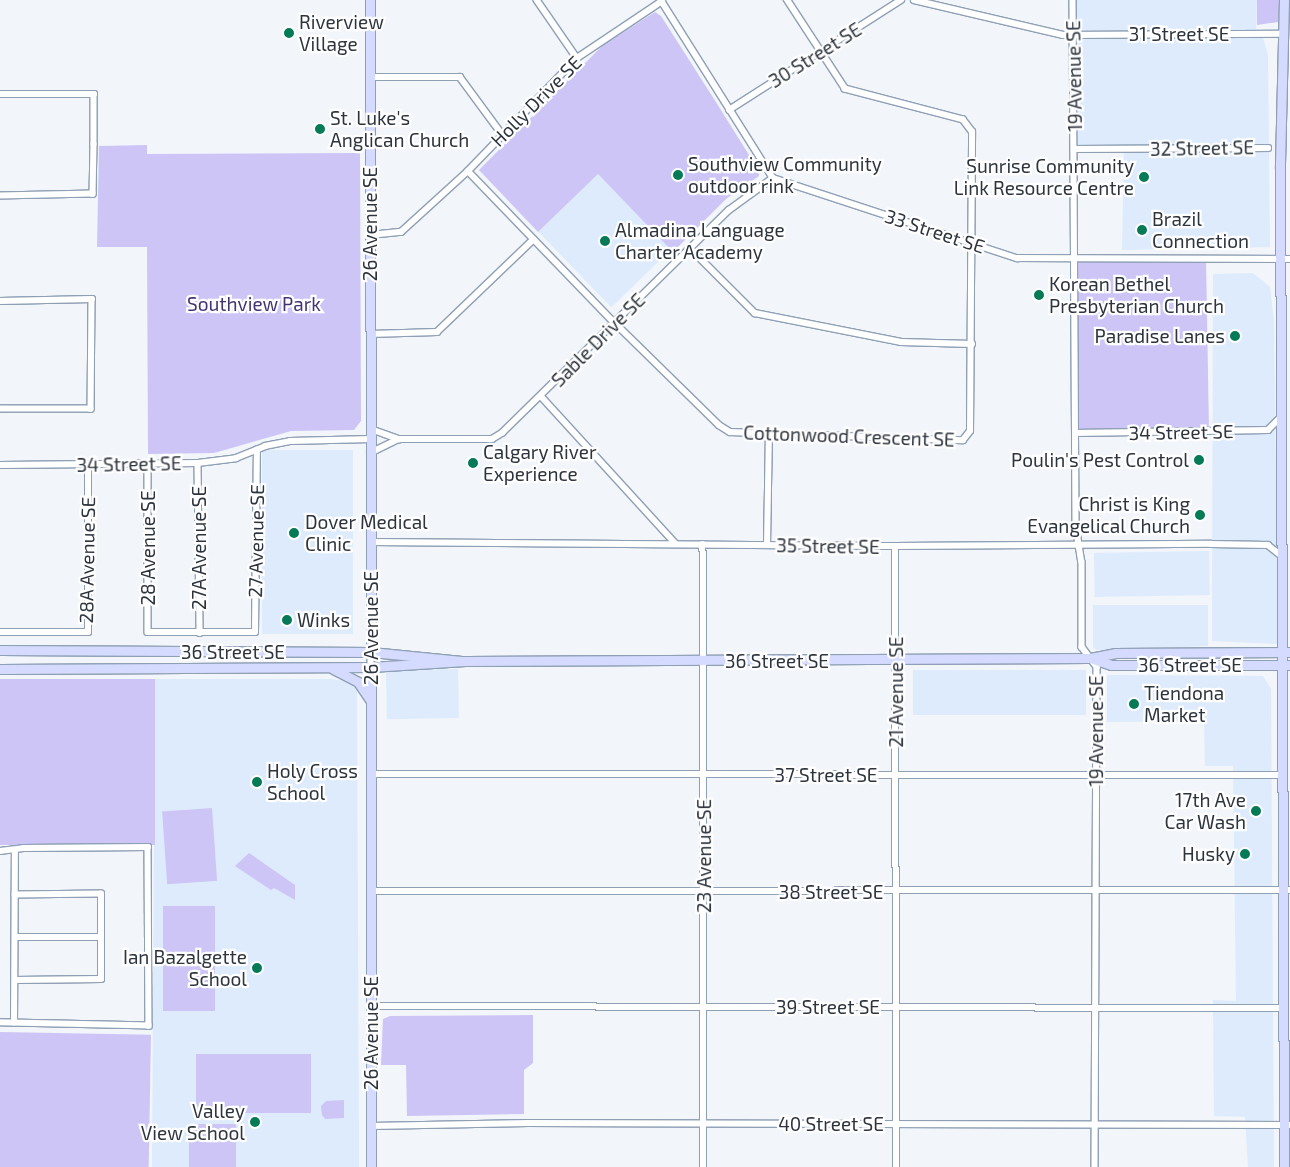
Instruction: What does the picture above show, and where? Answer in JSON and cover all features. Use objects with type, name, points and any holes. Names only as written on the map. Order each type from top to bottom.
[{"type":"main road","name":"26 Avenue SE","points":[[370,0],[371,652]]},
{"type":"main road","points":[[1284,0],[1287,35],[1285,259],[1281,417],[1282,556],[1286,652],[1281,775],[1287,889],[1284,1008],[1287,1125],[1284,1167]]},
{"type":"main road","name":"36 Street SE","points":[[0,650],[371,652],[449,657],[465,661]]},
{"type":"main road","name":"36 Street SE","points":[[0,669],[328,668],[465,661],[1090,658],[1115,653],[1286,652]]},
{"type":"main road","name":"36 Street SE","points":[[1090,658],[1112,664],[1286,665]]},
{"type":"main road","name":"26 Avenue SE","points":[[371,667],[371,1167]]},
{"type":"main road","points":[[328,668],[356,681],[371,701]]},
{"type":"street","points":[[537,0],[577,58]]},
{"type":"street","name":"Cottonwood Crescent SE","points":[[468,171],[614,322],[719,425],[730,432],[963,440],[970,432],[972,132],[963,120],[845,89],[787,0]]},
{"type":"street","name":"30 Street SE","points":[[729,110],[819,50],[901,0]]},
{"type":"street","name":"31 Street SE","points":[[914,0],[1074,35],[1287,35]]},
{"type":"street","name":"19 Avenue SE","points":[[1073,0],[1076,149],[1074,260],[1075,433],[1079,545],[1082,562],[1082,647],[1097,667],[1094,1167]]},
{"type":"street","points":[[661,1],[773,178]]},
{"type":"street","name":"Holly Drive SE","points":[[370,235],[401,232],[468,171],[577,58],[661,1]]},
{"type":"street","points":[[371,77],[460,78],[502,134]]},
{"type":"street","points":[[0,94],[94,94],[94,194],[0,196]]},
{"type":"street","name":"32 Street SE","points":[[1076,149],[1268,148]]},
{"type":"street","name":"33 Street SE","points":[[773,178],[1017,258],[1074,260],[1285,259]]},
{"type":"street","name":"Sable Drive SE","points":[[371,429],[399,439],[492,439],[541,396],[729,210],[773,178]]},
{"type":"street","points":[[370,334],[437,332],[533,240]]},
{"type":"street","points":[[690,248],[755,314],[901,342],[972,344]]},
{"type":"street","points":[[0,301],[92,300],[91,409],[0,409]]},
{"type":"street","points":[[541,396],[676,544]]},
{"type":"street","name":"34 Street SE","points":[[1075,433],[1268,430],[1281,417]]},
{"type":"street","points":[[767,545],[769,434]]},
{"type":"street","points":[[257,450],[290,441],[371,439]]},
{"type":"street","name":"Sable Drive SE","points":[[370,453],[399,439]]},
{"type":"street","name":"34 Street SE","points":[[0,465],[198,463],[229,460],[257,450]]},
{"type":"street","name":"27 Avenue SE","points":[[200,633],[255,632],[257,450]]},
{"type":"street","name":"27A Avenue SE","points":[[198,463],[200,633]]},
{"type":"street","name":"28 Avenue SE","points":[[148,464],[148,632],[200,633]]},
{"type":"street","name":"28A Avenue SE","points":[[0,632],[88,632],[88,465]]},
{"type":"street","name":"35 Street SE","points":[[371,542],[896,546],[1268,545],[1282,556]]},
{"type":"street","name":"23 Avenue SE","points":[[704,544],[704,1167]]},
{"type":"street","name":"21 Avenue SE","points":[[896,546],[897,1167]]},
{"type":"street","name":"26 Avenue SE","points":[[371,652],[371,667]]},
{"type":"street","name":"37 Street SE","points":[[371,774],[1281,775]]},
{"type":"street","points":[[0,851],[15,851],[23,848],[148,847],[149,1026],[24,1026],[14,1023],[0,1023]]},
{"type":"street","points":[[14,1023],[15,851]]},
{"type":"street","name":"38 Street SE","points":[[371,891],[1096,892],[1287,889]]},
{"type":"street","points":[[15,895],[101,894],[101,980],[15,980]]},
{"type":"street","points":[[15,937],[101,937]]},
{"type":"street","name":"39 Street SE","points":[[371,1006],[1095,1010],[1284,1008]]},
{"type":"street","name":"40 Street SE","points":[[371,1126],[704,1124],[1287,1125]]},
{"type":"shaded area","points":[[1073,0],[1257,0],[1256,33],[1262,34],[1268,55],[1270,247],[1122,250],[1124,149],[1076,149]]},
{"type":"shaded area","name":"Almadina Language Charter Academy","points":[[598,174],[671,250],[611,307],[538,232]]},
{"type":"shaded area","points":[[1253,273],[1270,287],[1274,321],[1278,644],[1212,641],[1213,274]]},
{"type":"shaded area","points":[[262,450],[353,450],[353,634],[262,634]]},
{"type":"shaded area","points":[[1209,551],[1210,595],[1095,597],[1094,553]]},
{"type":"shaded area","points":[[1093,605],[1208,605],[1208,646],[1096,650],[1093,647]]},
{"type":"shaded area","points":[[458,669],[459,718],[387,719],[386,670]]},
{"type":"shaded area","points":[[913,670],[1086,670],[1086,715],[913,715]]},
{"type":"shaded area","points":[[1107,675],[1263,676],[1271,689],[1274,1167],[1248,1167],[1245,1117],[1214,1116],[1213,1000],[1236,1001],[1233,766],[1205,766],[1204,721],[1107,722]]},
{"type":"shaded area","points":[[155,679],[332,679],[349,682],[357,689],[359,1167],[152,1167]]},
{"type":"green space","points":[[1257,0],[1280,0],[1278,22],[1257,25]]},
{"type":"green space","points":[[655,12],[661,16],[714,99],[759,171],[759,176],[726,199],[673,252],[598,174],[538,232],[479,170],[603,45]]},
{"type":"green space","name":"Southview Park","points":[[147,145],[147,154],[360,153],[361,421],[354,430],[291,431],[214,453],[148,454],[147,247],[97,247],[99,146]]},
{"type":"green space","points":[[1206,259],[1209,433],[1077,435],[1074,261]]},
{"type":"green space","points":[[0,679],[155,679],[155,845],[0,845]]},
{"type":"green space","points":[[212,808],[217,881],[167,884],[162,811]]},
{"type":"green space","points":[[249,853],[295,885],[295,900],[274,888],[271,890],[235,866]]},
{"type":"green space","points":[[163,906],[215,906],[215,1011],[163,1011]]},
{"type":"green space","points":[[533,1015],[533,1063],[524,1070],[524,1114],[407,1116],[406,1065],[381,1065],[383,1019],[390,1016]]},
{"type":"green space","points":[[0,1032],[151,1035],[149,1167],[0,1167]]},
{"type":"green space","points":[[196,1054],[311,1054],[311,1113],[196,1113]]},
{"type":"green space","points":[[344,1100],[344,1118],[325,1119],[322,1115],[321,1106],[326,1101]]},
{"type":"green space","points":[[189,1124],[236,1124],[236,1167],[189,1167]]},
{"type":"place","name":"Riverview Village","points":[[289,33]]},
{"type":"place","name":"St. Luke's Anglican Church","points":[[320,129]]},
{"type":"place","name":"Southview Community outdoor rink","points":[[678,175]]},
{"type":"place","name":"Sunrise Community Link Resource Centre","points":[[1144,177]]},
{"type":"place","name":"Brazil Connection","points":[[1142,230]]},
{"type":"place","name":"Almadina Language Charter Academy","points":[[605,241]]},
{"type":"place","name":"Korean Bethel Presbyterian Church","points":[[1039,295]]},
{"type":"place","name":"Paradise Lanes","points":[[1235,336]]},
{"type":"place","name":"Poulin's Pest Control","points":[[1199,460]]},
{"type":"place","name":"Calgary River Experience","points":[[473,463]]},
{"type":"place","name":"Christ is King Evangelical Church","points":[[1200,515]]},
{"type":"place","name":"Dover Medical Clinic","points":[[294,533]]},
{"type":"place","name":"Winks","points":[[287,620]]},
{"type":"place","name":"Tiendona Market","points":[[1134,704]]},
{"type":"place","name":"Holy Cross School","points":[[257,782]]},
{"type":"place","name":"17th Ave Car Wash","points":[[1256,811]]},
{"type":"place","name":"Husky","points":[[1245,854]]},
{"type":"place","name":"Ian Bazalgette School","points":[[257,968]]},
{"type":"place","name":"Valley View School","points":[[255,1122]]}]
